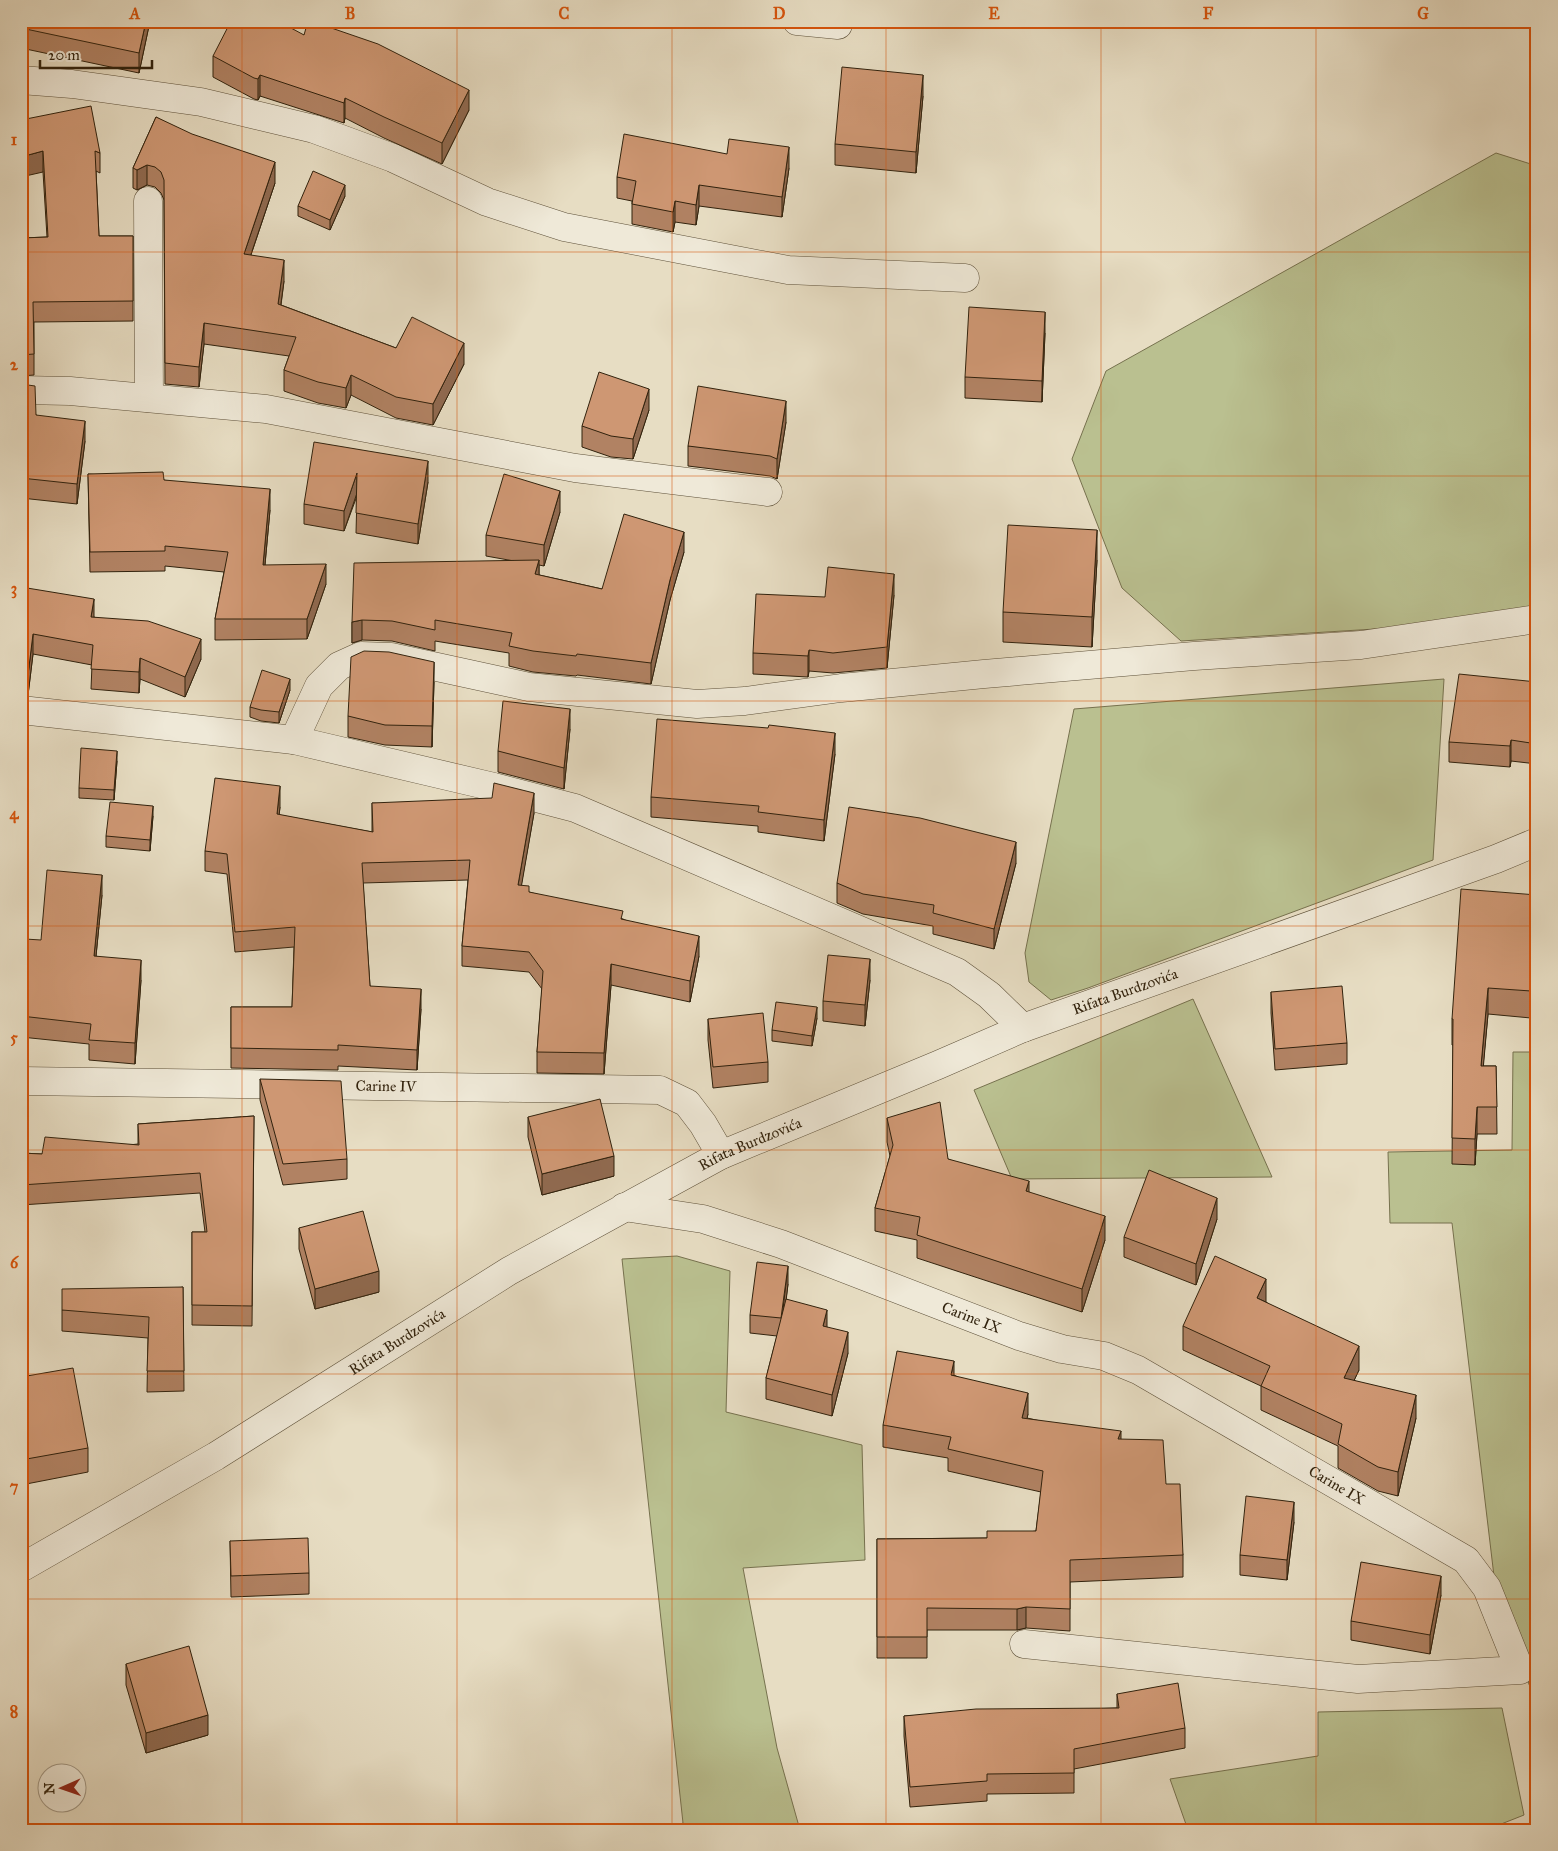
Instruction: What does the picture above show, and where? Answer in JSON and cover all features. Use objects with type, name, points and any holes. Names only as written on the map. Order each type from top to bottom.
[{"type":"street","points":[[797,21],[838,25]]},
{"type":"street","points":[[21,80],[72,84],[200,102],[314,129],[393,158],[487,202],[564,227],[788,270],[965,278]]},
{"type":"street","points":[[148,201],[149,398]]},
{"type":"street","points":[[21,390],[70,391],[266,409],[575,468],[768,492]]},
{"type":"street","points":[[294,740],[319,686],[338,666],[361,656],[391,657],[529,686],[697,704],[745,701],[841,688],[984,674],[1194,656],[1361,645],[1537,619]]},
{"type":"street","points":[[21,710],[294,740],[575,808],[957,972],[989,995],[1023,1028]]},
{"type":"street","name":"Rifata Burdzovića","points":[[21,1568],[216,1456],[509,1271],[720,1155],[1023,1028],[1537,842]]},
{"type":"street","name":"Carine IV","points":[[21,1081],[660,1090],[687,1103],[720,1155]]},
{"type":"street","name":"Carine IX","points":[[624,1207],[703,1218],[781,1244],[1018,1336],[1062,1349],[1104,1356],[1138,1370],[1466,1560],[1487,1588],[1520,1670],[1358,1679],[1024,1644]]},
{"type":"green space","points":[[1496,153],[1537,166],[1537,619],[1181,641],[1122,588],[1072,459],[1106,371]]},
{"type":"green space","points":[[1444,679],[1433,860],[1051,1000],[1029,982],[1025,953],[1074,709]]},
{"type":"green space","points":[[1193,999],[1272,1177],[1012,1179],[974,1090]]},
{"type":"green space","points":[[1513,1052],[1537,1052],[1537,1714],[1534,1698],[1496,1593],[1452,1223],[1390,1223],[1388,1152],[1512,1150]]},
{"type":"green space","points":[[677,1256],[730,1271],[726,1412],[862,1445],[865,1560],[743,1568],[777,1748],[800,1830],[664,1830],[683,1823],[622,1259]]},
{"type":"green space","points":[[1502,1708],[1524,1815],[1486,1830],[1188,1830],[1170,1779],[1318,1756],[1318,1712]]},
{"type":"building","points":[[21,21],[146,21],[139,53],[21,28]]},
{"type":"building","points":[[231,21],[278,21],[304,35],[308,21],[311,21],[378,44],[469,90],[442,143],[345,98],[344,103],[260,75],[258,79],[254,78],[213,56]]},
{"type":"building","points":[[842,67],[923,75],[916,152],[835,144]]},
{"type":"building","points":[[91,106],[100,153],[95,151],[99,236],[133,236],[133,301],[33,302],[34,354],[21,355],[21,238],[48,237],[43,151],[21,157],[21,120]]},
{"type":"building","points":[[156,117],[192,134],[275,162],[244,254],[284,260],[278,304],[396,348],[412,317],[464,343],[433,404],[396,397],[351,375],[346,388],[318,382],[284,370],[296,337],[204,323],[199,367],[165,363],[164,180],[161,172],[155,167],[147,165],[137,170],[133,168]]},
{"type":"building","points":[[624,134],[727,154],[729,139],[789,147],[782,197],[699,185],[696,205],[675,201],[673,212],[632,204],[636,181],[617,177]]},
{"type":"building","points":[[313,171],[345,185],[330,220],[298,206]]},
{"type":"building","points":[[969,307],[1045,312],[1042,381],[965,377]]},
{"type":"building","points":[[599,372],[649,389],[633,439],[611,436],[582,426]]},
{"type":"building","points":[[21,384],[35,386],[36,415],[85,421],[77,484],[21,478]]},
{"type":"building","points":[[698,386],[786,401],[777,459],[770,456],[688,446]]},
{"type":"building","points":[[314,442],[428,461],[418,524],[356,513],[357,473],[344,511],[304,504]]},
{"type":"building","points":[[163,472],[164,480],[270,489],[263,565],[326,564],[307,619],[215,619],[228,552],[165,546],[165,551],[90,552],[88,474]]},
{"type":"building","points":[[504,474],[560,491],[544,545],[486,535]]},
{"type":"building","points":[[624,514],[684,532],[670,580],[651,663],[533,651],[509,646],[512,633],[435,620],[435,630],[392,621],[362,620],[352,622],[354,563],[539,560],[535,574],[602,589]]},
{"type":"building","points":[[1008,525],[1097,530],[1092,617],[1003,612]]},
{"type":"building","points":[[828,567],[894,574],[887,647],[833,653],[809,650],[808,656],[753,653],[756,594],[825,597]]},
{"type":"building","points":[[21,587],[94,599],[91,617],[148,621],[201,639],[185,677],[140,658],[139,672],[91,669],[93,645],[33,634],[28,675],[21,675]]},
{"type":"building","points":[[364,651],[389,652],[434,662],[432,726],[385,725],[348,716],[351,657]]},
{"type":"building","points":[[262,670],[290,679],[279,712],[250,707]]},
{"type":"building","points":[[1459,674],[1537,682],[1537,744],[1511,740],[1510,746],[1449,742]]},
{"type":"building","points":[[503,701],[570,709],[564,768],[498,751]]},
{"type":"building","points":[[657,719],[768,728],[769,725],[835,733],[824,820],[758,812],[759,806],[651,797]]},
{"type":"building","points":[[81,748],[117,751],[114,790],[79,788]]},
{"type":"building","points":[[215,778],[280,786],[277,814],[373,832],[372,803],[492,798],[494,783],[534,793],[518,885],[529,886],[529,892],[623,911],[621,919],[699,936],[690,981],[611,964],[604,1053],[537,1052],[543,971],[529,952],[462,946],[470,860],[362,863],[370,986],[421,989],[417,1050],[338,1045],[338,1050],[231,1048],[231,1007],[292,1007],[295,927],[235,932],[227,854],[205,851]]},
{"type":"building","points":[[21,786],[25,786],[24,834],[21,834]]},
{"type":"building","points":[[110,802],[153,806],[150,840],[106,836]]},
{"type":"building","points":[[849,807],[920,818],[1016,842],[994,929],[933,913],[934,905],[863,894],[837,883]]},
{"type":"building","points":[[47,870],[102,875],[94,956],[141,960],[135,1043],[89,1040],[91,1024],[21,1016],[21,968],[25,939],[41,940]]},
{"type":"building","points":[[1461,889],[1537,895],[1537,920],[1531,991],[1488,988],[1481,1066],[1496,1066],[1497,1107],[1477,1107],[1475,1139],[1452,1138],[1452,1019]]},
{"type":"building","points":[[828,955],[870,959],[865,1005],[823,1001]]},
{"type":"building","points":[[1342,986],[1347,1043],[1275,1049],[1271,992]]},
{"type":"building","points":[[776,1002],[817,1007],[812,1036],[772,1030]]},
{"type":"building","points":[[763,1013],[768,1062],[713,1067],[708,1019]]},
{"type":"building","points":[[260,1079],[341,1081],[347,1159],[283,1164]]},
{"type":"building","points":[[600,1099],[614,1156],[542,1174],[528,1117]]},
{"type":"building","points":[[940,1102],[948,1159],[1029,1181],[1026,1191],[1105,1216],[1082,1289],[917,1235],[920,1217],[875,1208],[893,1145],[887,1118]]},
{"type":"building","points":[[254,1116],[252,1306],[192,1305],[192,1232],[207,1232],[200,1173],[21,1185],[21,1153],[42,1154],[45,1137],[139,1145],[138,1124]]},
{"type":"building","points":[[1149,1170],[1217,1198],[1196,1264],[1124,1237]]},
{"type":"building","points":[[363,1211],[379,1271],[315,1289],[299,1228]]},
{"type":"building","points":[[1215,1256],[1266,1279],[1257,1298],[1359,1346],[1344,1378],[1416,1395],[1398,1472],[1378,1467],[1338,1444],[1342,1424],[1261,1386],[1270,1366],[1183,1326]]},
{"type":"building","points":[[757,1262],[788,1266],[781,1318],[750,1315]]},
{"type":"building","points":[[183,1287],[184,1371],[147,1371],[149,1317],[62,1310],[62,1289]]},
{"type":"building","points":[[786,1299],[827,1310],[823,1326],[848,1332],[832,1395],[766,1378]]},
{"type":"building","points":[[897,1351],[954,1361],[951,1375],[1028,1393],[1022,1418],[1121,1431],[1118,1439],[1163,1440],[1166,1484],[1180,1484],[1183,1555],[1070,1560],[1070,1609],[1026,1607],[1017,1609],[927,1608],[927,1637],[877,1637],[877,1539],[987,1538],[987,1531],[1036,1531],[1043,1471],[948,1449],[951,1437],[883,1425]]},
{"type":"building","points":[[73,1368],[88,1448],[21,1460],[21,1377]]},
{"type":"building","points":[[1246,1496],[1294,1502],[1287,1560],[1240,1555]]},
{"type":"building","points":[[308,1538],[309,1573],[231,1576],[230,1541]]},
{"type":"building","points":[[1361,1562],[1441,1576],[1430,1635],[1351,1621]]},
{"type":"building","points":[[189,1646],[208,1715],[146,1733],[126,1664]]},
{"type":"building","points":[[1178,1683],[1185,1728],[1074,1749],[1074,1773],[987,1774],[987,1781],[910,1787],[904,1716],[976,1709],[1119,1708],[1117,1694]]}]
